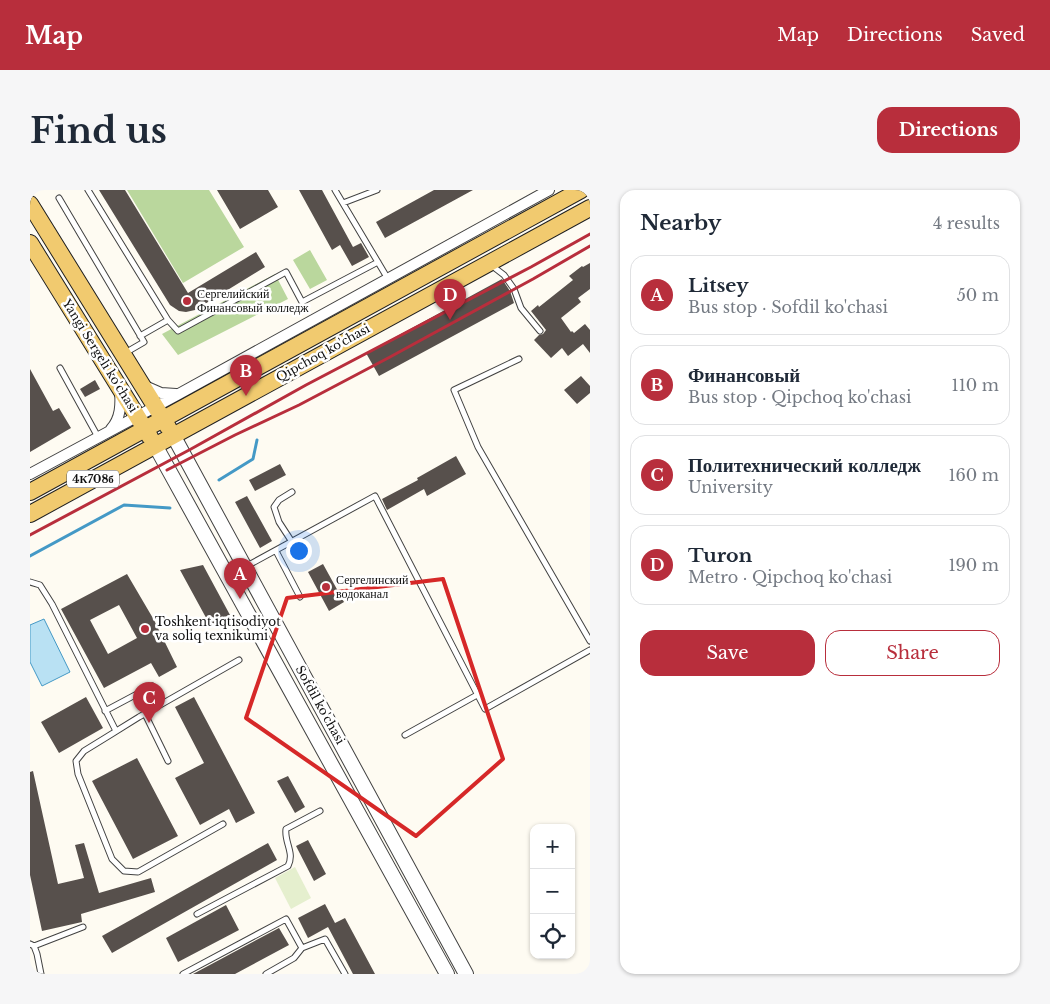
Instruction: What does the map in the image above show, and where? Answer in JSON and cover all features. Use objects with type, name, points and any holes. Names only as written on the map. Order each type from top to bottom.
[{"type":"main road","name":"Qipchoq ko'chasi","points":[[30,492],[159,413],[367,307],[581,190]]},
{"type":"main road","name":"Yangi Sergeli ko'chasi","points":[[30,204],[173,435]]},
{"type":"main road","name":"Qipchoq ko'chasi","points":[[30,514],[590,208]]},
{"type":"main road","name":"Yangi Sergeli ko'chasi","points":[[31,246],[155,445]]},
{"type":"main road","points":[[367,307],[376,324]]},
{"type":"main road","points":[[155,445],[159,413]]},
{"type":"street","name":"Qipchoq ko'chasi","points":[[159,413],[177,394],[549,190]]},
{"type":"street","points":[[137,377],[153,391],[177,394]]},
{"type":"street","points":[[109,431],[119,416],[121,399],[119,387]]},
{"type":"street","name":"Qipchoq ko'chasi","points":[[30,474],[109,431],[141,423]]},
{"type":"street","name":"Sofdil ko'chasi","points":[[173,435],[466,974]]},
{"type":"street","name":"Sofdil ko'chasi","points":[[155,445],[447,974]]},
{"type":"street","points":[[178,488],[196,478]]},
{"type":"street","points":[[334,770],[350,761]]},
{"type":"lane","points":[[88,190],[168,320],[178,331],[286,272],[302,302],[378,262]]},
{"type":"lane","points":[[335,190],[388,279]]},
{"type":"lane","points":[[343,203],[377,190]]},
{"type":"lane","points":[[59,198],[144,342],[123,355]]},
{"type":"lane","points":[[489,263],[504,275],[514,289],[521,308],[540,332]]},
{"type":"lane","points":[[140,336],[168,320]]},
{"type":"lane","points":[[519,359],[454,390],[478,447],[590,641]]},
{"type":"lane","points":[[60,368],[99,437]]},
{"type":"lane","points":[[292,492],[279,500],[274,507],[280,522],[292,542]]},
{"type":"lane","points":[[245,567],[375,496],[484,709],[590,650]]},
{"type":"lane","points":[[276,551],[300,597]]},
{"type":"lane","points":[[30,582],[40,585],[52,604],[116,731]]},
{"type":"lane","points":[[223,824],[138,872],[124,871],[112,859],[78,774],[76,761],[84,751],[116,731],[239,660]]},
{"type":"lane","points":[[105,711],[152,686]]},
{"type":"lane","points":[[404,735],[477,695]]},
{"type":"lane","points":[[145,714],[168,761]]},
{"type":"lane","points":[[197,914],[288,866],[291,854],[286,829],[320,811]]},
{"type":"lane","points":[[184,974],[286,919],[302,948]]},
{"type":"lane","points":[[41,974],[37,954],[32,945],[83,927]]},
{"type":"lane","points":[[266,974],[294,958],[302,948],[325,939],[345,974]]},
{"type":"highlighted area","points":[[443,579],[503,759],[416,836],[246,718],[287,598]]},
{"type":"green space","points":[[127,190],[209,190],[244,247],[183,283]]},
{"type":"green space","points":[[310,250],[327,280],[310,289],[293,260]]},
{"type":"green space","points":[[275,274],[288,299],[178,355],[162,334]]},
{"type":"green space","points":[[295,867],[311,898],[291,909],[275,878]]},
{"type":"water","points":[[44,619],[70,672],[42,686],[30,662],[30,625]]},
{"type":"building","points":[[99,190],[125,190],[188,293],[256,252],[265,267],[195,310],[179,311],[170,305]]},
{"type":"building","points":[[217,190],[268,190],[278,207],[240,229]]},
{"type":"building","points":[[299,190],[322,190],[353,247],[361,243],[369,257],[352,266],[340,245],[332,250]]},
{"type":"building","points":[[434,190],[473,190],[385,238],[376,222]]},
{"type":"building","points":[[590,263],[590,289],[578,298],[581,302],[561,318],[571,332],[574,333],[585,324],[590,330],[590,353],[583,344],[568,356],[562,348],[551,358],[534,340],[546,330],[531,311],[538,305],[539,307],[573,280],[569,276],[582,266]]},
{"type":"building","points":[[502,279],[510,291],[514,303],[379,376],[366,353]]},
{"type":"building","points":[[30,369],[53,411],[59,408],[71,428],[30,452]]},
{"type":"building","points":[[581,376],[590,386],[590,393],[577,404],[564,390]]},
{"type":"building","points":[[95,380],[100,389],[85,397],[80,389]]},
{"type":"building","points":[[456,456],[466,474],[427,496],[424,489],[387,510],[382,499],[418,480],[417,478]]},
{"type":"building","points":[[280,464],[286,475],[255,491],[249,480]]},
{"type":"building","points":[[247,496],[272,541],[260,548],[235,502]]},
{"type":"building","name":"Сергелинский водоканал","points":[[323,564],[344,602],[329,611],[308,572]]},
{"type":"building","points":[[203,565],[230,615],[210,625],[180,570]]},
{"type":"building","name":"Toshkent iqtisodiyot va soliq texnikumi","points":[[127,574],[154,620],[177,667],[159,677],[151,663],[104,688],[61,609]],"holes":[[[119,605],[137,638],[108,654],[90,620]]]},
{"type":"building","points":[[86,697],[103,728],[59,753],[41,722]]},
{"type":"building","points":[[194,697],[255,813],[236,823],[229,809],[200,825],[175,778],[204,763],[175,707]]},
{"type":"building","points":[[137,758],[178,836],[133,859],[92,781]]},
{"type":"building","points":[[33,771],[58,884],[84,878],[75,845],[84,843],[99,893],[151,878],[155,892],[81,914],[82,922],[42,931],[30,875],[30,772]]},
{"type":"building","points":[[288,776],[305,807],[295,813],[277,781]]},
{"type":"building","points":[[308,840],[326,874],[314,881],[296,846]]},
{"type":"building","points":[[268,843],[277,860],[112,953],[102,936]]},
{"type":"building","points":[[325,904],[335,923],[345,918],[375,974],[353,974],[328,927],[308,938],[298,918]]},
{"type":"building","points":[[226,905],[239,930],[178,962],[166,938]]},
{"type":"building","points":[[279,928],[289,945],[235,974],[193,974]]},
{"type":"waterway","points":[[219,480],[253,459],[257,440]]},
{"type":"waterway","points":[[30,556],[124,505],[170,508]]},
{"type":"railway","points":[[30,535],[590,234]]},
{"type":"railway","points":[[167,470],[299,405],[390,357],[590,246]]},
{"type":"place","name":"Сергелийский Финансовый колледж","points":[[187,301]]},
{"type":"place","name":"Turon","points":[[450,320]]},
{"type":"place","name":"Финансовый","points":[[246,396]]},
{"type":"place","name":"Сергелинский водоканал","points":[[326,587]]},
{"type":"place","name":"Litsey","points":[[240,599]]},
{"type":"place","name":"Toshkent iqtisodiyot va soliq texnikumi","points":[[145,629]]},
{"type":"place","name":"Политехнический колледж","points":[[149,723]]}]
